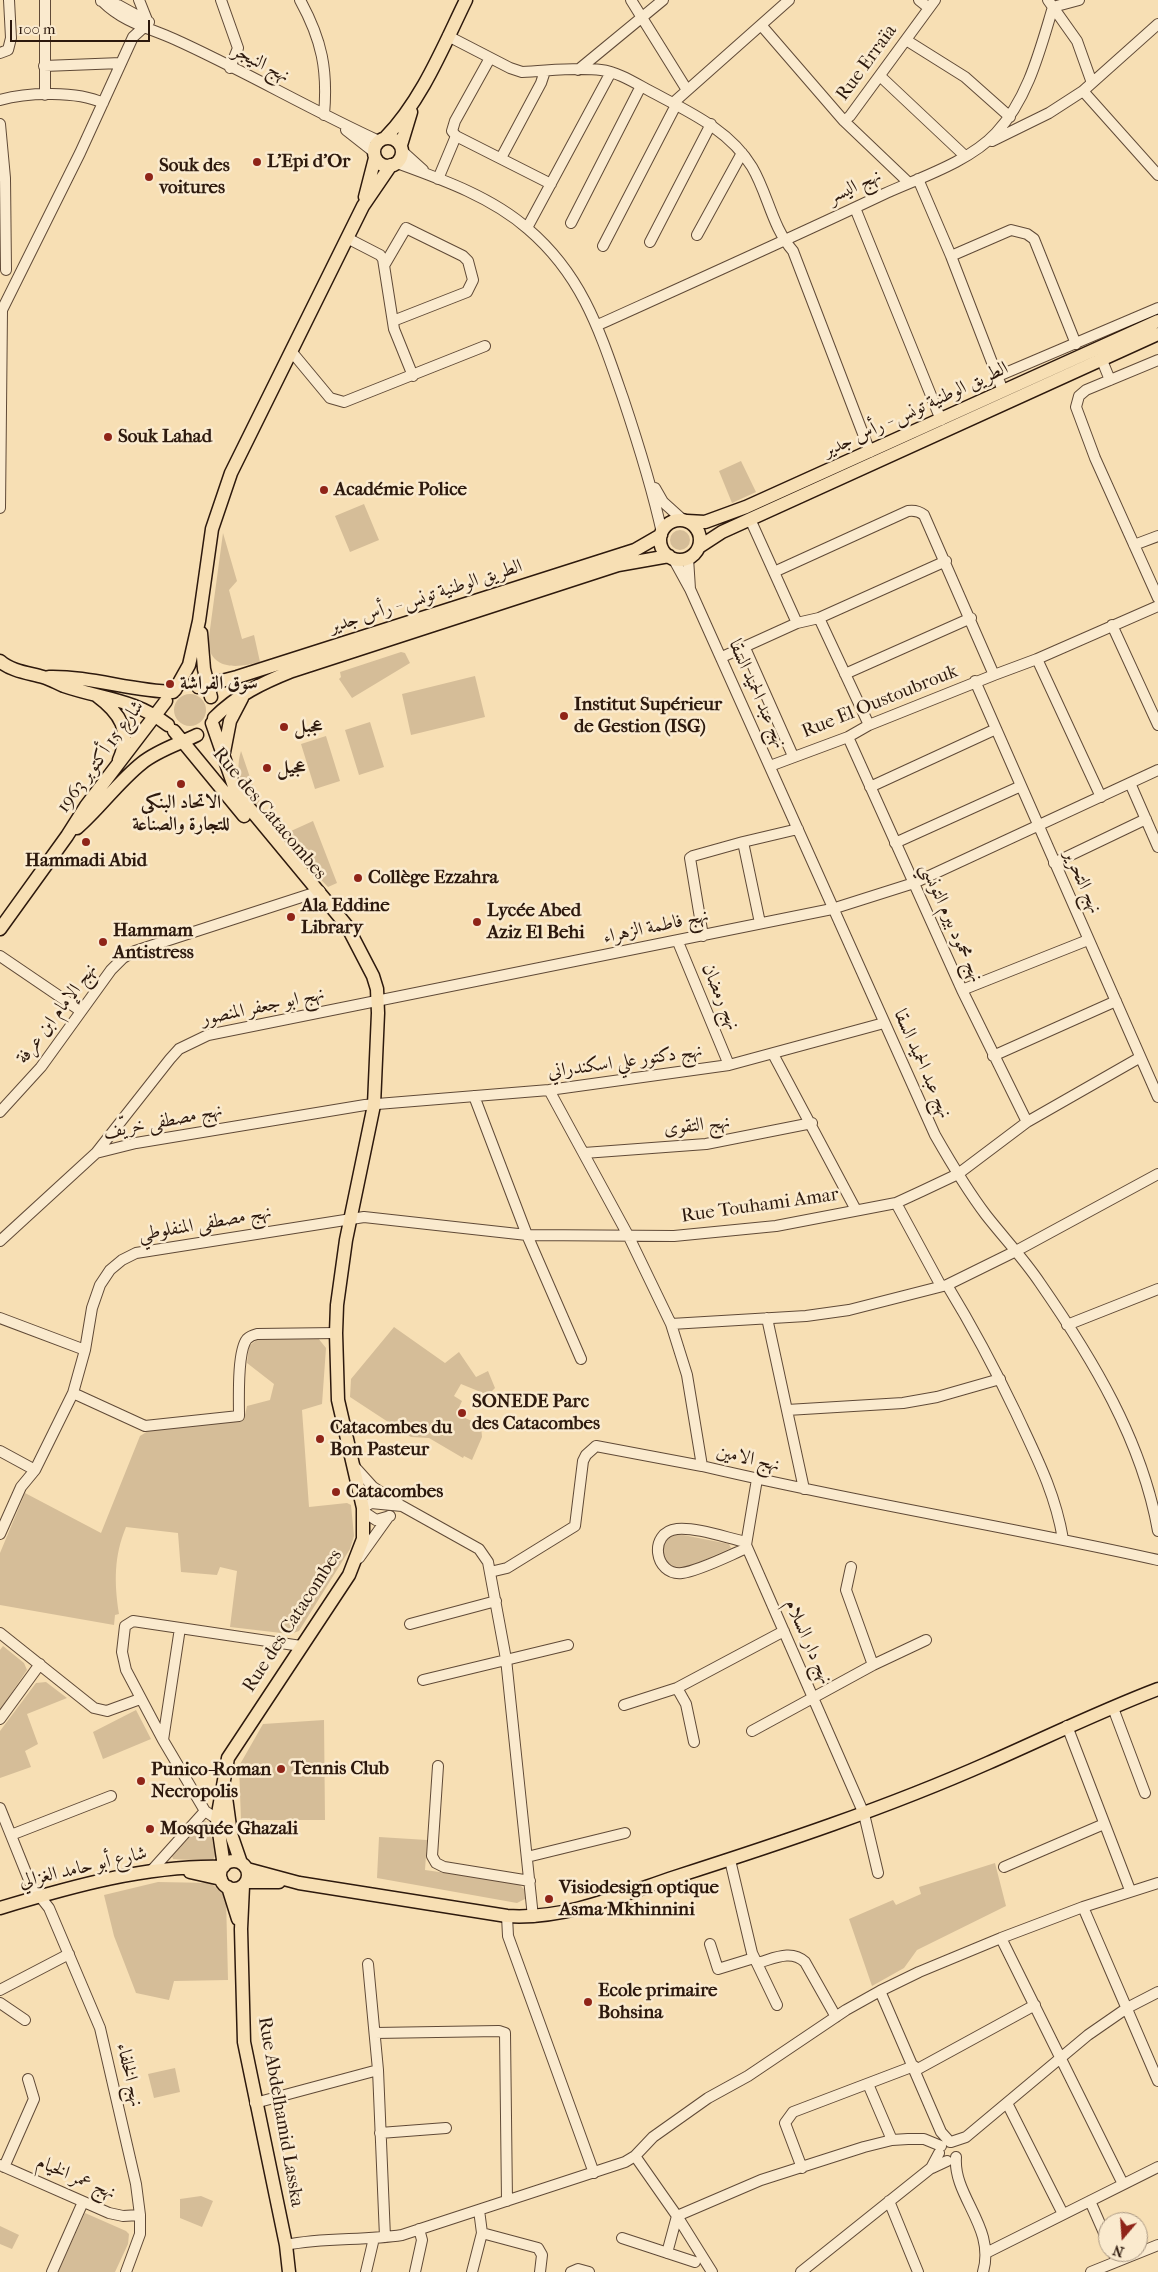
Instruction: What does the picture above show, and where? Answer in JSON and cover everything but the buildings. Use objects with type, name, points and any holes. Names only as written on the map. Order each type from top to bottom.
[{"type":"main road","points":[[363,206],[378,147],[395,128],[417,96],[465,0]]},
{"type":"main road","points":[[206,690],[187,686],[172,694],[164,709],[171,728],[185,736],[197,735],[208,729],[213,721],[214,704],[206,690],[199,621],[208,552],[219,506],[231,473],[363,206],[398,156],[417,96]]},
{"type":"main road","points":[[378,147],[394,139],[398,156]]},
{"type":"main road","points":[[378,147],[382,164],[398,156]]},
{"type":"main road","name":"الطريق الوطنية تونس - رأس جدير","points":[[685,521],[705,522],[721,517],[1003,391],[1081,346],[1158,321]]},
{"type":"main road","name":"الطريق الوطنية تونس - رأس جدير","points":[[699,547],[722,532],[750,519],[1158,334]]},
{"type":"main road","points":[[685,521],[697,529],[699,547],[688,558],[671,557],[662,547],[662,534],[671,523],[685,521]]},
{"type":"main road","name":"الطريق الوطنية تونس - رأس جدير","points":[[206,690],[635,550],[662,534]]},
{"type":"main road","name":"الطريق الوطنية تونس - رأس جدير","points":[[213,721],[227,705],[246,691],[292,671],[618,565],[671,557]]},
{"type":"main road","name":"شارع 15 أكتوبر 1963","points":[[0,929],[67,836],[86,806],[172,694],[190,665],[199,621]]},
{"type":"main road","points":[[0,661],[24,673],[44,677],[68,676],[172,694]]},
{"type":"main road","name":"Rue des Catacombes","points":[[44,677],[65,686],[131,704],[156,715],[184,742],[316,893]]},
{"type":"main road","points":[[224,754],[230,721],[246,691]]},
{"type":"main road","points":[[93,693],[117,713],[122,721],[124,742],[116,769]]},
{"type":"main road","name":"Rue des Catacombes","points":[[213,721],[236,792],[316,893],[344,938],[366,979],[374,1001],[369,1105],[348,1219],[337,1305],[336,1333],[338,1400],[364,1510],[363,1539],[355,1563],[231,1753],[224,1777],[222,1819]]},
{"type":"main road","name":"شارع 15 أكتوبر 1963","points":[[67,836],[95,813],[141,763],[153,755],[197,735]]},
{"type":"main road","points":[[244,1875],[235,1889],[224,1875],[232,1862],[244,1875],[507,1916],[533,1917],[563,1912],[730,1860],[864,1814],[988,1763],[1067,1726],[1157,1689]]},
{"type":"main road","points":[[222,1819],[231,1834],[244,1875]]},
{"type":"main road","name":"Rue Abdelhamid Lasska","points":[[222,1819],[224,1875],[241,1929]]},
{"type":"main road","name":"شارع أبو حامد الغزالي","points":[[0,1908],[39,1896],[152,1870],[175,1869],[224,1875]]},
{"type":"main road","name":"Rue Abdelhamid Lasska","points":[[244,1875],[241,1929],[244,2042],[255,2103],[286,2245],[289,2272]]},
{"type":"street","points":[[0,53],[8,50],[12,38],[9,0]]},
{"type":"street","points":[[45,0],[45,95]]},
{"type":"street","points":[[129,0],[134,19],[133,37]]},
{"type":"street","points":[[0,508],[1,316],[21,271],[104,103],[133,37],[145,24],[139,0]]},
{"type":"street","points":[[221,0],[238,48],[230,68]]},
{"type":"street","points":[[300,0],[311,21],[324,58],[329,118]]},
{"type":"street","points":[[631,0],[687,90]]},
{"type":"street","points":[[578,70],[663,0]]},
{"type":"street","points":[[603,246],[674,104],[687,90],[789,0]]},
{"type":"street","points":[[920,0],[932,4]]},
{"type":"street","points":[[1079,0],[1051,3],[1077,40],[1092,83]]},
{"type":"street","name":"نهج النيجر","points":[[107,1],[114,12],[134,19],[173,38],[329,118],[378,147]]},
{"type":"street","name":"نهج اليسر","points":[[598,325],[913,181],[984,145],[1010,116],[1032,73],[1051,3]]},
{"type":"street","name":"Rue Erraïa","points":[[844,121],[880,76],[932,4]]},
{"type":"street","points":[[984,145],[1050,113],[1082,91],[1158,24]]},
{"type":"street","points":[[761,25],[844,121],[913,181],[951,256],[1003,391]]},
{"type":"street","points":[[448,36],[522,72],[578,70],[611,72],[711,124],[742,153],[753,168],[784,240],[794,251],[870,452]]},
{"type":"street","points":[[906,40],[965,77],[1010,116]]},
{"type":"street","points":[[490,58],[455,121],[452,131],[456,136],[551,184]]},
{"type":"street","points":[[44,66],[121,64]]},
{"type":"street","points":[[500,158],[541,83],[545,71]]},
{"type":"street","points":[[527,228],[611,72]]},
{"type":"street","points":[[880,76],[965,156]]},
{"type":"street","points":[[571,224],[641,86]]},
{"type":"street","points":[[1082,91],[1158,175]]},
{"type":"street","points":[[0,100],[10,97],[45,95],[90,97],[104,103]]},
{"type":"street","points":[[0,124],[3,270],[21,271]]},
{"type":"street","points":[[650,242],[711,124]]},
{"type":"street","points":[[434,177],[456,136]]},
{"type":"street","points":[[698,236],[742,153]]},
{"type":"street","points":[[398,156],[434,177],[506,212],[553,252],[571,276],[598,325],[650,479],[662,534]]},
{"type":"street","points":[[855,208],[941,420]]},
{"type":"street","points":[[385,264],[406,228],[463,256],[468,261],[473,280],[467,292],[393,321]]},
{"type":"street","points":[[951,256],[1011,230],[1027,234],[1034,239],[1081,346]]},
{"type":"street","points":[[347,238],[380,255],[385,264],[393,321],[413,376]]},
{"type":"street","points":[[996,377],[1081,346],[1158,308]]},
{"type":"street","points":[[291,351],[330,398],[337,401],[351,401],[485,346]]},
{"type":"street","points":[[1102,358],[1110,380]]},
{"type":"street","points":[[1157,362],[1110,380],[1079,396],[1076,407],[1095,458],[1158,598]]},
{"type":"street","points":[[650,479],[663,502],[685,521]]},
{"type":"street","points":[[774,572],[914,510],[924,515],[971,618],[994,675]]},
{"type":"street","points":[[750,519],[797,623]]},
{"type":"street","points":[[1134,546],[1158,536]]},
{"type":"street","name":"نهج عبد الحميد السقا","points":[[671,557],[690,589],[722,657],[832,909],[935,1135],[958,1174],[986,1215],[1040,1283],[1098,1372],[1138,1458],[1158,1531]]},
{"type":"street","points":[[688,558],[690,589]]},
{"type":"street","points":[[722,657],[797,623],[818,618],[946,561]]},
{"type":"street","name":"Rue El Oustoubrouk","points":[[770,766],[848,737],[869,725],[975,681],[1037,659],[1158,606]]},
{"type":"street","points":[[818,618],[869,725]]},
{"type":"street","points":[[845,674],[971,618]]},
{"type":"street","points":[[1112,625],[1158,725]]},
{"type":"street","points":[[745,648],[793,756]]},
{"type":"street","points":[[1037,659],[1101,796]]},
{"type":"street","name":"نهج التحرير","points":[[975,681],[1116,1001],[1139,1058],[1153,1076],[1158,1097]]},
{"type":"street","points":[[870,787],[996,729]]},
{"type":"street","name":"نهج محمود بيرم التونسي","points":[[848,737],[962,990],[1027,1122]]},
{"type":"street","name":"نهج فاطمة الزهراء","points":[[374,1001],[678,942],[832,909],[914,883],[1158,770]]},
{"type":"street","points":[[1130,783],[1158,847]]},
{"type":"street","points":[[896,842],[1021,786]]},
{"type":"street","points":[[1054,863],[1146,819]]},
{"type":"street","points":[[703,936],[690,858],[743,842],[798,829]]},
{"type":"street","points":[[743,842],[760,923]]},
{"type":"street","name":"نهج الإمام ابن عرفة","points":[[0,1112],[41,1067],[111,970],[123,958],[135,951],[316,893]]},
{"type":"street","points":[[962,990],[1088,940]]},
{"type":"street","name":"نهج رمضان","points":[[678,942],[729,1065]]},
{"type":"street","points":[[0,956],[81,1011]]},
{"type":"street","name":"نهج ابو جعفر المنصور","points":[[96,1153],[170,1059],[187,1044],[208,1035],[374,1001]]},
{"type":"street","points":[[993,1056],[1116,1001]]},
{"type":"street","name":"نهج دكتور علي اسكندراني","points":[[369,1105],[549,1090],[729,1065],[884,1023]]},
{"type":"street","points":[[773,1054],[812,1123],[856,1210]]},
{"type":"street","name":"Rue Touhami Amar","points":[[348,1219],[364,1217],[527,1235],[674,1236],[776,1226],[896,1202],[958,1174],[1027,1122],[1139,1058]]},
{"type":"street","name":"نهج الامين","points":[[549,1090],[629,1237],[671,1324],[687,1375],[702,1466],[804,1489],[1063,1539],[1158,1560]]},
{"type":"street","points":[[474,1096],[527,1235],[581,1359]]},
{"type":"street","name":"نهج مصطفى خريّف","points":[[0,1241],[96,1153],[136,1143],[369,1105]]},
{"type":"street","name":"نهج التقوى","points":[[584,1153],[706,1144],[812,1123]]},
{"type":"street","points":[[671,1324],[806,1316],[849,1310],[944,1285],[1016,1251],[1158,1174]]},
{"type":"street","points":[[896,1202],[1000,1379],[1047,1479],[1058,1510],[1063,1539]]},
{"type":"street","name":"نهج مصطفى المنفلوطي","points":[[0,1534],[21,1487],[35,1470],[73,1393],[92,1308],[100,1285],[110,1270],[122,1260],[136,1253],[162,1247],[348,1219]]},
{"type":"street","points":[[1066,1325],[1158,1289]]},
{"type":"street","points":[[0,1318],[84,1350]]},
{"type":"street","points":[[767,1318],[804,1489]]},
{"type":"street","points":[[73,1393],[145,1426],[239,1416],[239,1376],[244,1346],[248,1338],[257,1334],[336,1333]]},
{"type":"street","points":[[787,1410],[903,1403],[937,1398],[1000,1379]]},
{"type":"street","points":[[490,1572],[507,1568],[575,1526],[583,1461],[586,1455],[596,1446],[702,1466]]},
{"type":"street","points":[[0,1451],[35,1470]]},
{"type":"street","points":[[354,1466],[373,1487],[404,1508],[479,1549],[485,1555],[496,1601],[506,1659],[533,1917]]},
{"type":"street","points":[[746,1545],[757,1479]]},
{"type":"street","points":[[371,1503],[404,1508],[376,1520],[364,1510],[371,1503]]},
{"type":"street","points":[[355,1563],[389,1516]]},
{"type":"street","points":[[678,1529],[746,1545],[682,1573],[668,1570],[659,1560],[657,1554],[660,1540],[665,1534],[678,1529]]},
{"type":"street","name":"نهج دار السلام","points":[[746,1545],[864,1814],[878,1873]]},
{"type":"street","points":[[851,1566],[846,1590],[873,1665]]},
{"type":"street","points":[[410,1624],[496,1601]]},
{"type":"street","points":[[222,1819],[205,1811],[140,1699],[123,1660],[126,1624],[133,1621],[301,1646]]},
{"type":"street","points":[[163,1740],[180,1628]]},
{"type":"street","points":[[624,1705],[677,1688],[784,1631]]},
{"type":"street","points":[[0,1633],[100,1710],[113,1710],[140,1699]]},
{"type":"street","points":[[752,1731],[873,1665],[926,1640]]},
{"type":"street","points":[[423,1680],[568,1645]]},
{"type":"street","points":[[0,1719],[40,1664]]},
{"type":"street","points":[[677,1688],[686,1704],[694,1742]]},
{"type":"street","points":[[1113,1708],[1145,1793]]},
{"type":"street","points":[[1067,1726],[1130,1890]]},
{"type":"street","points":[[438,1766],[432,1856],[436,1863],[444,1867],[530,1881]]},
{"type":"street","points":[[11,1835],[111,1796]]},
{"type":"street","points":[[0,1808],[30,1886],[39,1896]]},
{"type":"street","points":[[152,1870],[205,1811]]},
{"type":"street","points":[[1004,1866],[1104,1824]]},
{"type":"street","points":[[527,1857],[624,1833]]},
{"type":"street","points":[[730,1860],[756,1960],[777,2005]]},
{"type":"street","points":[[286,2245],[306,2240],[379,2238],[419,2229],[594,2173],[635,2156],[653,2138],[708,2098],[748,2076],[836,2017],[880,1991],[919,1972],[1001,1938],[1130,1890],[1158,1883]]},
{"type":"street","name":"نهج الخلفاء","points":[[39,1896],[50,1908],[100,2028],[136,2184],[140,2215],[140,2234],[126,2272]]},
{"type":"street","points":[[1083,1907],[1158,2081]]},
{"type":"street","points":[[507,1916],[508,1936],[594,2173]]},
{"type":"street","points":[[1001,1938],[1036,2005],[1123,2184]]},
{"type":"street","points":[[710,1944],[718,1969],[756,1960],[792,1954],[798,1955],[805,1962],[836,2017]]},
{"type":"street","points":[[0,1990],[69,1954]]},
{"type":"street","points":[[366,2272],[379,2238],[380,2132],[378,2070],[368,1964]]},
{"type":"street","points":[[880,1991],[915,2068],[986,2243],[983,2272]]},
{"type":"street","points":[[802,2272],[931,2168],[948,2151],[1105,2022],[1158,1992]]},
{"type":"street","points":[[0,2004],[26,2020]]},
{"type":"street","points":[[802,2168],[785,2123],[793,2112],[915,2068],[1036,2005]]},
{"type":"street","points":[[375,2033],[499,2031],[505,2033],[507,2201]]},
{"type":"street","points":[[255,2103],[378,2070]]},
{"type":"street","points":[[2,2166],[34,2099],[28,2079]]},
{"type":"street","points":[[868,2084],[892,2140]]},
{"type":"street","points":[[1007,2103],[1063,2214]]},
{"type":"street","points":[[380,2132],[446,2128]]},
{"type":"street","points":[[677,2216],[761,2180],[892,2140],[924,2139],[948,2151]]},
{"type":"street","points":[[635,2156],[677,2216],[712,2272]]},
{"type":"street","name":"نهج عمر الخيام","points":[[2,2166],[109,2213],[123,2216],[140,2215]]},
{"type":"street","points":[[986,2253],[1158,2167]]},
{"type":"street","points":[[889,2201],[918,2272]]},
{"type":"street","points":[[1090,2201],[1098,2219]]},
{"type":"street","points":[[52,2272],[83,2202]]},
{"type":"street","points":[[472,2272],[482,2233],[479,2210]]},
{"type":"street","points":[[667,2253],[677,2216]]},
{"type":"street","points":[[415,2272],[422,2240],[419,2229]]},
{"type":"street","points":[[482,2233],[538,2248],[542,2255],[540,2272]]},
{"type":"street","points":[[622,2238],[667,2253],[693,2267],[698,2250]]},
{"type":"street","points":[[1091,2272],[1107,2262]]},
{"type":"street","points":[[571,2272],[578,2269],[589,2272]]},
{"type":"shaded area","points":[[741,461],[756,492],[732,503],[719,471]]},
{"type":"shaded area","points":[[364,504],[379,540],[350,552],[335,516]]},
{"type":"shaded area","points":[[680,530],[687,533],[690,540],[687,547],[680,550],[673,547],[670,540],[673,533]]},
{"type":"shaded area","points":[[223,533],[237,581],[229,590],[242,639],[254,635],[260,662],[236,666],[221,663],[215,659],[208,644]]},
{"type":"shaded area","points":[[401,652],[405,653],[410,663],[352,698],[339,679],[341,677],[340,672]]},
{"type":"shaded area","points":[[475,676],[485,717],[411,735],[402,694]]},
{"type":"shaded area","points":[[190,694],[196,695],[201,699],[205,704],[205,716],[201,721],[196,725],[190,726],[184,725],[179,721],[175,716],[174,710],[175,704],[179,699],[184,695]]},
{"type":"shaded area","points":[[370,722],[384,767],[359,775],[345,730]]},
{"type":"shaded area","points":[[326,736],[340,781],[315,789],[301,744]]},
{"type":"shaded area","points":[[241,751],[255,792],[266,814],[264,816],[251,802],[242,786],[239,770]]},
{"type":"shaded area","points":[[313,821],[337,883],[328,887],[293,851],[288,839],[291,831]]},
{"type":"shaded area","points":[[394,1327],[445,1363],[459,1352],[476,1377],[488,1371],[495,1388],[488,1395],[461,1384],[454,1396],[462,1401],[456,1414],[481,1425],[482,1437],[472,1460],[464,1456],[463,1458],[429,1438],[411,1437],[350,1397],[351,1379]]},
{"type":"shaded area","points":[[318,1338],[326,1348],[322,1404],[302,1410],[309,1507],[347,1503],[351,1505],[354,1536],[350,1549],[299,1631],[290,1634],[230,1627],[237,1571],[220,1567],[217,1575],[181,1572],[178,1533],[126,1527],[117,1559],[116,1591],[119,1614],[115,1615],[114,1625],[0,1605],[0,1553],[25,1493],[101,1533],[140,1436],[148,1431],[244,1419],[247,1406],[270,1400],[274,1384],[247,1363],[249,1346],[258,1339]]},
{"type":"shaded area","points":[[678,1534],[729,1544],[731,1548],[686,1568],[675,1569],[666,1563],[662,1549],[667,1539]]},
{"type":"shaded area","points":[[3,1646],[24,1663],[27,1670],[0,1710],[0,1650]]},
{"type":"shaded area","points":[[46,1682],[67,1698],[27,1714],[38,1744],[25,1751],[31,1767],[0,1778],[0,1731],[36,1683]]},
{"type":"shaded area","points":[[136,1710],[151,1739],[103,1759],[93,1732]]},
{"type":"shaded area","name":"Tennis Club","points":[[324,1720],[325,1820],[241,1820],[239,1766],[263,1724]]},
{"type":"shaded area","points":[[205,1821],[208,1823],[216,1855],[212,1861],[173,1859],[172,1856]]},
{"type":"shaded area","points":[[379,1837],[427,1840],[425,1870],[518,1883],[525,1890],[525,1899],[517,1903],[377,1878]]},
{"type":"shaded area","points":[[995,1863],[1006,1906],[917,1950],[904,1968],[872,1986],[849,1919],[893,1900],[896,1905],[921,1894],[919,1887]]},
{"type":"shaded area","points":[[158,1882],[211,1883],[226,1897],[228,1980],[174,1981],[169,2000],[136,1993],[114,1936],[104,1895]]},
{"type":"shaded area","points":[[175,2068],[180,2092],[154,2098],[148,2074]]},
{"type":"shaded area","points":[[201,2196],[213,2201],[202,2227],[180,2218],[180,2199]]},
{"type":"shaded area","points":[[85,2213],[129,2234],[128,2244],[115,2272],[58,2272]]},
{"type":"shaded area","points":[[0,2226],[19,2235],[12,2249],[0,2244]]},
{"type":"place","name":"L'Epi d'Or","points":[[257,162]]},
{"type":"place","name":"Souk des voitures","points":[[149,177]]},
{"type":"place","name":"Souk Lahad","points":[[108,437]]},
{"type":"place","name":"Académie Police","points":[[324,490]]},
{"type":"place","name":"سوق الفراشة","points":[[170,684]]},
{"type":"place","name":"Institut Supérieur de Gestion (ISG)","points":[[564,716]]},
{"type":"place","name":"عجبل","points":[[284,727]]},
{"type":"place","name":"عجيل","points":[[267,768]]},
{"type":"place","name":"الاتحاد البنكي للتجارة والصناعة","points":[[181,784]]},
{"type":"place","name":"Hammadi Abid","points":[[86,842]]},
{"type":"place","name":"Collège Ezzahra","points":[[358,878]]},
{"type":"place","name":"Ala Eddine Library","points":[[291,917]]},
{"type":"place","name":"Lycée Abed Aziz El Behi","points":[[477,922]]},
{"type":"place","name":"Hammam Antistress","points":[[103,942]]},
{"type":"place","name":"SONEDE Parc des Catacombes","points":[[462,1413]]},
{"type":"place","name":"Catacombes du Bon Pasteur","points":[[320,1439]]},
{"type":"place","name":"Catacombes","points":[[336,1492]]},
{"type":"place","name":"Tennis Club","points":[[281,1769]]},
{"type":"place","name":"Punico-Roman Necropolis","points":[[141,1781]]},
{"type":"place","name":"Mosquée Ghazali","points":[[150,1829]]},
{"type":"place","name":"Visiodesign optique Asma Mkhinnini","points":[[549,1899]]},
{"type":"place","name":"Ecole primaire Bohsina","points":[[588,2002]]}]
